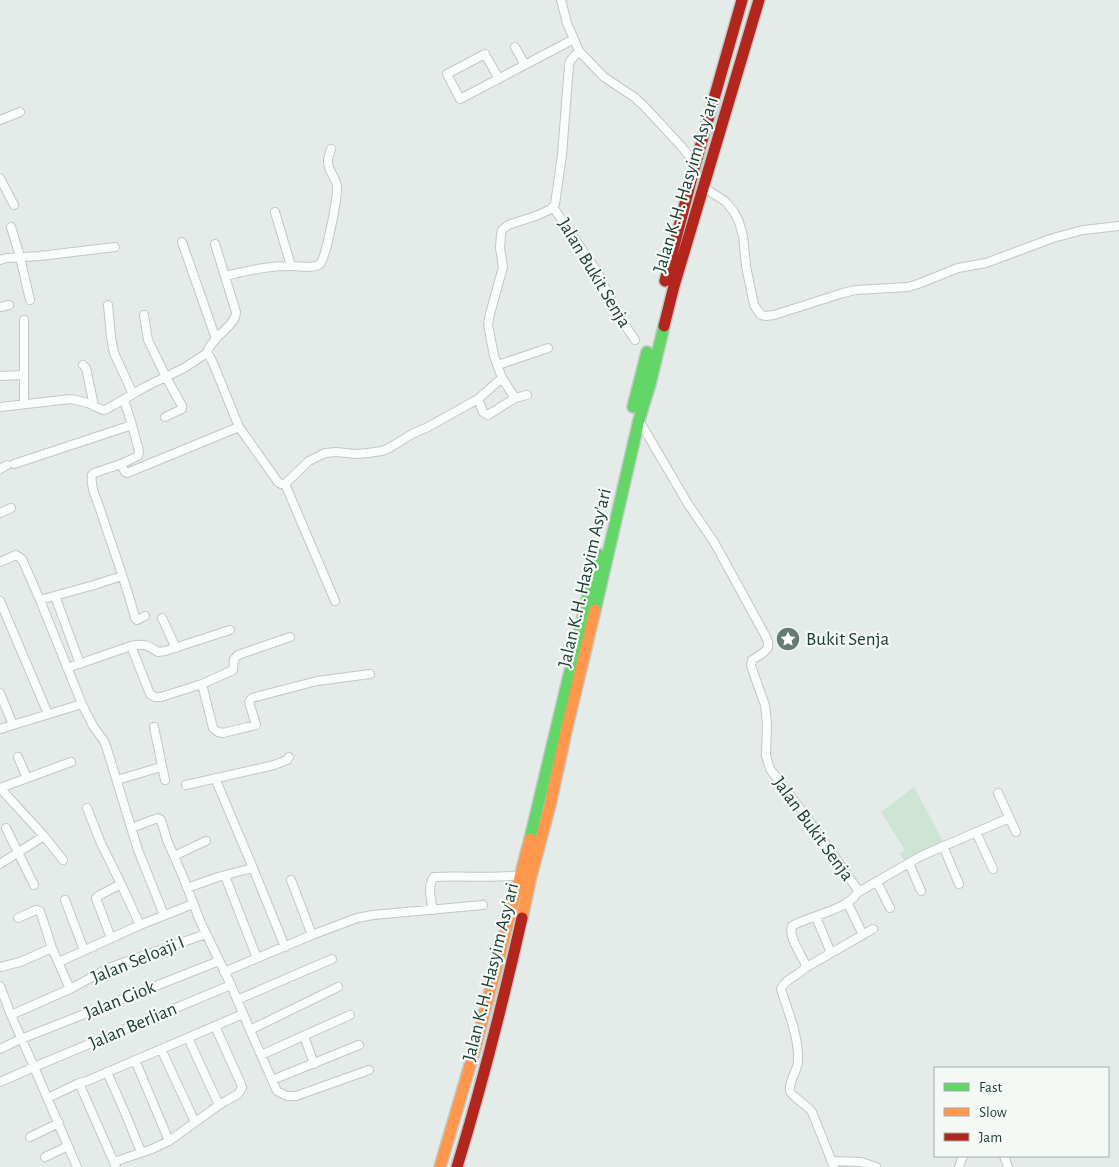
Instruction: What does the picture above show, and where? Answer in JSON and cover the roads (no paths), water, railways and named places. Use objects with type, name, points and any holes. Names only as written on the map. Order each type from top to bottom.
[{"type":"highway","name":"Jalan K.H. Hasyim Asy'ari","points":[[440,1167],[476,1045],[521,875],[632,410],[694,169],[742,0]]},
{"type":"highway","points":[[724,65],[736,54],[750,0]]},
{"type":"highway","name":"Jalan K.H. Hasyim Asy'ari","points":[[457,1167],[472,1120],[500,1013],[582,670],[639,420],[650,384],[674,286],[759,0]]},
{"type":"street","points":[[561,0],[567,24],[579,51],[604,77],[643,105],[690,157],[694,169]]},
{"type":"street","points":[[499,79],[485,54],[447,74],[460,99],[499,79],[574,39]]},
{"type":"street","points":[[516,47],[525,65]]},
{"type":"street","points":[[515,398],[502,378],[494,356],[488,325],[504,267],[500,248],[501,234],[502,230],[508,225],[536,216],[553,207],[556,200],[562,155],[568,65],[579,51]]},
{"type":"street","points":[[0,120],[20,112]]},
{"type":"street","points":[[225,276],[270,268],[313,266],[318,265],[323,260],[338,187],[328,164],[331,150]]},
{"type":"street","points":[[0,178],[14,205]]},
{"type":"street","points":[[704,186],[726,202],[739,222],[754,305],[761,315],[766,316],[856,290],[913,285],[952,270],[986,263],[1054,238],[1083,230],[1119,226]]},
{"type":"street","name":"Jalan Bukit Senja","points":[[553,207],[598,273],[617,313],[636,340]]},
{"type":"street","points":[[275,212],[291,266]]},
{"type":"street","points":[[11,227],[30,300]]},
{"type":"street","points":[[182,242],[216,339]]},
{"type":"street","points":[[0,407],[72,399],[105,410],[194,362],[206,353],[211,343],[236,316],[215,244]]},
{"type":"street","points":[[0,260],[20,256],[40,256],[115,247]]},
{"type":"street","points":[[0,306],[9,304]]},
{"type":"street","points":[[108,305],[114,354],[133,394]]},
{"type":"street","points":[[144,316],[148,340],[183,408],[165,417]]},
{"type":"street","points":[[24,320],[24,404]]},
{"type":"street","points":[[498,365],[548,348]]},
{"type":"street","points":[[206,353],[213,363],[239,427],[279,484],[285,484],[309,462],[325,453],[356,454],[382,451],[389,448],[478,399],[502,378]]},
{"type":"street","points":[[83,365],[86,368],[94,406]]},
{"type":"street","points":[[0,376],[24,375]]},
{"type":"street","points":[[478,399],[483,412],[487,415],[515,398],[527,394]]},
{"type":"street","points":[[124,400],[140,453],[135,458],[94,473],[91,478],[135,618],[137,620],[145,616]]},
{"type":"street","name":"Jalan Bukit Senja","points":[[639,420],[688,504],[714,542],[768,642],[768,648],[752,660],[751,666],[766,710],[766,750],[770,769],[856,886],[858,893],[847,902],[831,911],[795,924],[790,929],[805,963],[805,968]]},
{"type":"street","points":[[7,466],[132,426]]},
{"type":"street","points":[[121,464],[127,473],[239,427]]},
{"type":"street","points":[[285,484],[335,601]]},
{"type":"street","points":[[0,513],[11,508]]},
{"type":"street","points":[[0,562],[16,555],[22,559],[82,704],[93,726],[104,741],[138,850],[164,915]]},
{"type":"street","points":[[40,600],[122,576]]},
{"type":"street","points":[[55,596],[80,664]]},
{"type":"street","points":[[0,601],[48,714]]},
{"type":"street","points":[[162,618],[176,648]]},
{"type":"street","points":[[67,668],[131,646],[142,644],[158,652],[230,630]]},
{"type":"street","points":[[131,646],[150,694],[155,697],[161,697],[202,684],[233,670],[234,659],[238,655],[290,637]]},
{"type":"street","points":[[202,684],[213,728],[223,733],[256,725],[250,702],[252,698],[316,681],[370,674]]},
{"type":"street","points":[[0,693],[13,725]]},
{"type":"street","points":[[0,729],[82,704]]},
{"type":"street","points":[[154,727],[165,780]]},
{"type":"street","points":[[18,757],[27,778]]},
{"type":"street","points":[[186,785],[274,765],[287,760],[289,757]]},
{"type":"street","points":[[63,860],[44,836],[0,788],[71,762]]},
{"type":"street","points":[[117,780],[161,766]]},
{"type":"street","points":[[216,778],[285,947]]},
{"type":"street","points":[[998,793],[1016,832]]},
{"type":"street","points":[[87,808],[100,841],[140,925]]},
{"type":"street","points":[[131,828],[158,818],[161,820],[167,840],[193,904],[277,1091],[287,1096],[296,1096],[369,1070]]},
{"type":"street","points":[[858,893],[909,863],[943,846],[1009,818]]},
{"type":"street","points":[[6,828],[34,885]]},
{"type":"street","points":[[976,832],[994,869]]},
{"type":"street","points":[[0,864],[44,836]]},
{"type":"street","points":[[174,856],[206,841]]},
{"type":"street","points":[[943,846],[960,884]]},
{"type":"street","points":[[909,863],[921,891]]},
{"type":"street","points":[[187,888],[218,877],[253,868]]},
{"type":"street","points":[[432,910],[430,889],[431,880],[434,877],[506,877],[521,875]]},
{"type":"street","points":[[225,876],[257,958]]},
{"type":"street","points":[[291,880],[312,935]]},
{"type":"street","points":[[877,882],[890,908]]},
{"type":"street","points":[[111,938],[96,898],[121,884]]},
{"type":"street","points":[[65,900],[84,950]]},
{"type":"street","points":[[847,902],[862,935]]},
{"type":"street","points":[[59,962],[140,925],[193,904]]},
{"type":"street","points":[[224,972],[357,918],[483,905]]},
{"type":"street","points":[[18,918],[36,910],[40,911],[52,948],[70,989]]},
{"type":"street","points":[[816,917],[832,953]]},
{"type":"street","points":[[873,929],[805,968],[782,985],[781,989],[790,1012],[798,1062],[790,1085],[792,1095],[812,1112],[833,1164],[861,1162],[876,1167]]},
{"type":"street","name":"Jalan Seloaji I","points":[[11,1015],[70,989],[111,967],[206,934]]},
{"type":"street","points":[[0,967],[20,962],[52,948]]},
{"type":"street","points":[[237,1000],[332,959]]},
{"type":"street","name":"Jalan Giok","points":[[0,1049],[218,961]]},
{"type":"street","name":"Jalan Berlian","points":[[0,1082],[231,985]]},
{"type":"street","points":[[0,986],[21,1039],[78,1167]]},
{"type":"street","points":[[250,1030],[338,987]]},
{"type":"street","points":[[48,1098],[79,1083],[88,1081],[243,1014]]},
{"type":"street","points":[[261,1055],[350,1015]]},
{"type":"street","points":[[79,1083],[115,1164],[152,1149],[170,1141],[241,1091],[242,1088],[215,1026]]},
{"type":"street","points":[[304,1036],[314,1064]]},
{"type":"street","points":[[188,1038],[219,1105]]},
{"type":"street","points":[[272,1080],[360,1045]]},
{"type":"street","points":[[161,1049],[195,1122]]},
{"type":"street","points":[[135,1060],[170,1141]]},
{"type":"street","points":[[107,1072],[141,1152]]},
{"type":"street","points":[[30,1137],[59,1123]]},
{"type":"street","points":[[45,1157],[68,1146]]},
{"type":"place","name":"Bukit Senja","points":[[788,639]]}]
